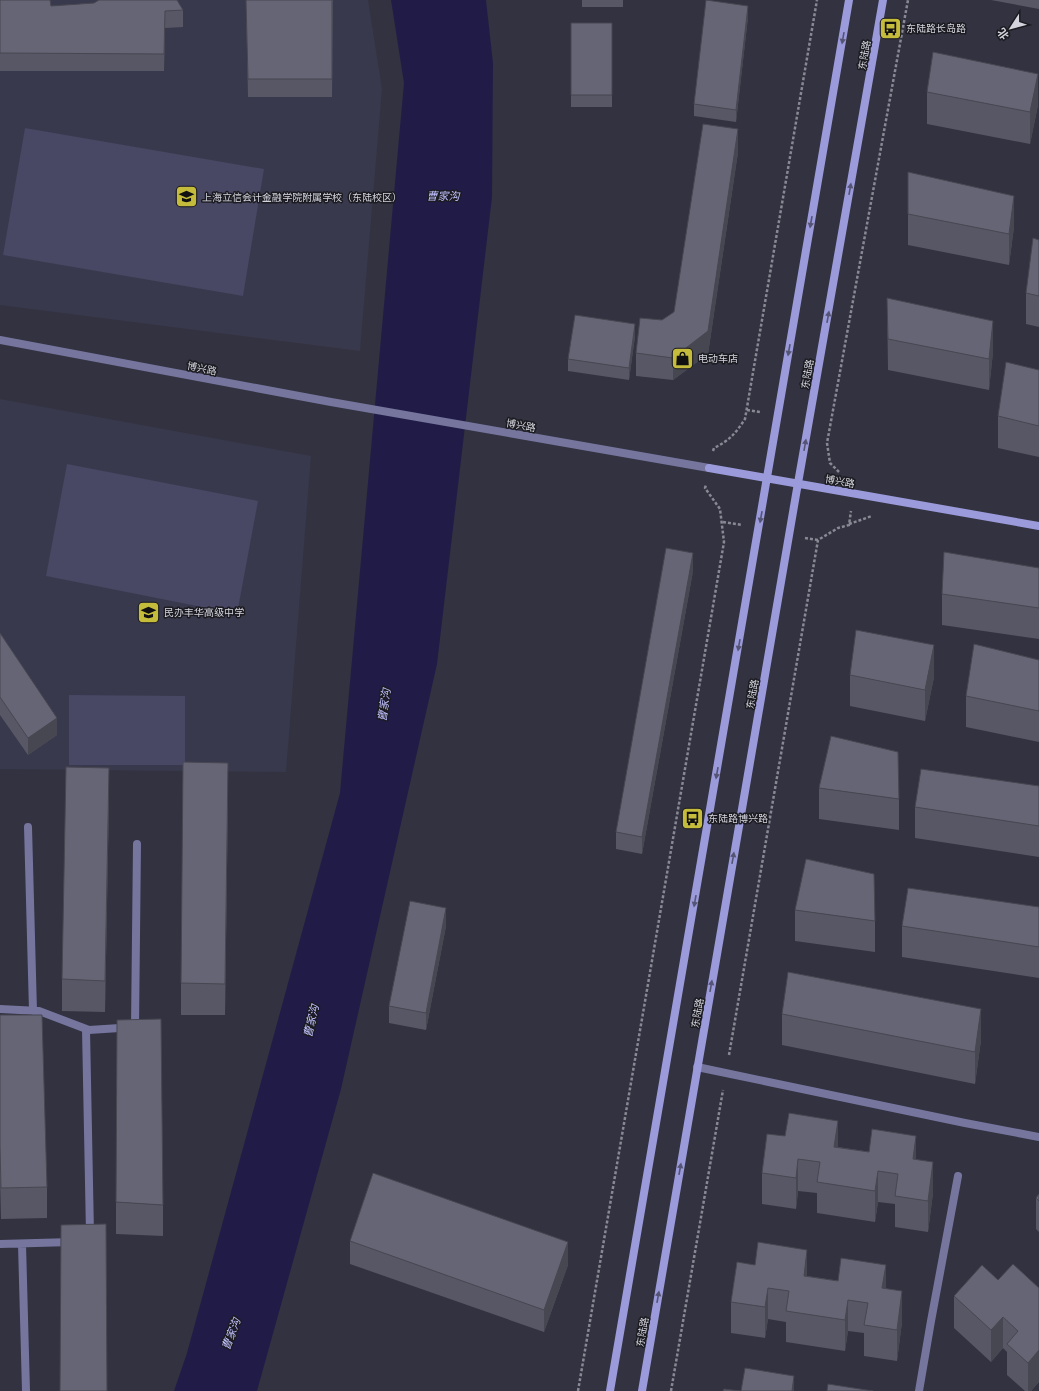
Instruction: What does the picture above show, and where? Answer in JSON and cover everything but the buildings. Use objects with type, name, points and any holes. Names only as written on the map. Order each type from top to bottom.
[{"type":"main road","points":[[610,1391],[849,0]]},
{"type":"main road","name":"东陆路","points":[[642,1391],[883,0]]},
{"type":"main road","name":"博兴路","points":[[709,468],[1039,526]]},
{"type":"street","name":"博兴路","points":[[0,340],[331,402],[709,468]]},
{"type":"street","points":[[28,827],[33,1011]]},
{"type":"street","points":[[0,1009],[39,1011],[89,1030],[136,1028],[137,844]]},
{"type":"street","points":[[0,1244],[86,1242],[86,1029]]},
{"type":"street","points":[[697,1067],[965,1124],[1039,1138]]},
{"type":"street","points":[[919,1391],[958,1176]]},
{"type":"street","points":[[22,1244],[26,1391]]},
{"type":"path","points":[[750,396],[817,0]]},
{"type":"path","points":[[834,409],[908,0]]},
{"type":"path","points":[[578,1391],[724,542]]},
{"type":"path","points":[[671,1391],[815,557]]},
{"type":"shaded area","name":"上海立信会计金融学院附属学校（东陆校区）","points":[[0,0],[368,0],[382,89],[360,351],[0,305]]},
{"type":"shaded area","points":[[25,128],[264,169],[243,296],[3,255]]},
{"type":"shaded area","name":"民办丰华高级中学","points":[[0,399],[311,456],[286,772],[0,769]]},
{"type":"shaded area","points":[[67,464],[258,501],[237,614],[46,576]]},
{"type":"shaded area","points":[[69,695],[185,696],[185,765],[69,765]]},
{"type":"water","name":"曹家沟","points":[[391,0],[486,0],[493,63],[492,197],[437,664],[341,1089],[257,1391],[174,1391],[187,1353],[340,793],[404,83]]},
{"type":"place","name":"东陆路长岛路","points":[[890,28]]},
{"type":"place","name":"上海立信会计金融学院附属学校（东陆校区）","points":[[186,197]]},
{"type":"place","name":"电动车店","points":[[683,358]]},
{"type":"place","name":"民办丰华高级中学","points":[[149,612]]},
{"type":"place","name":"东陆路博兴路","points":[[692,818]]}]
